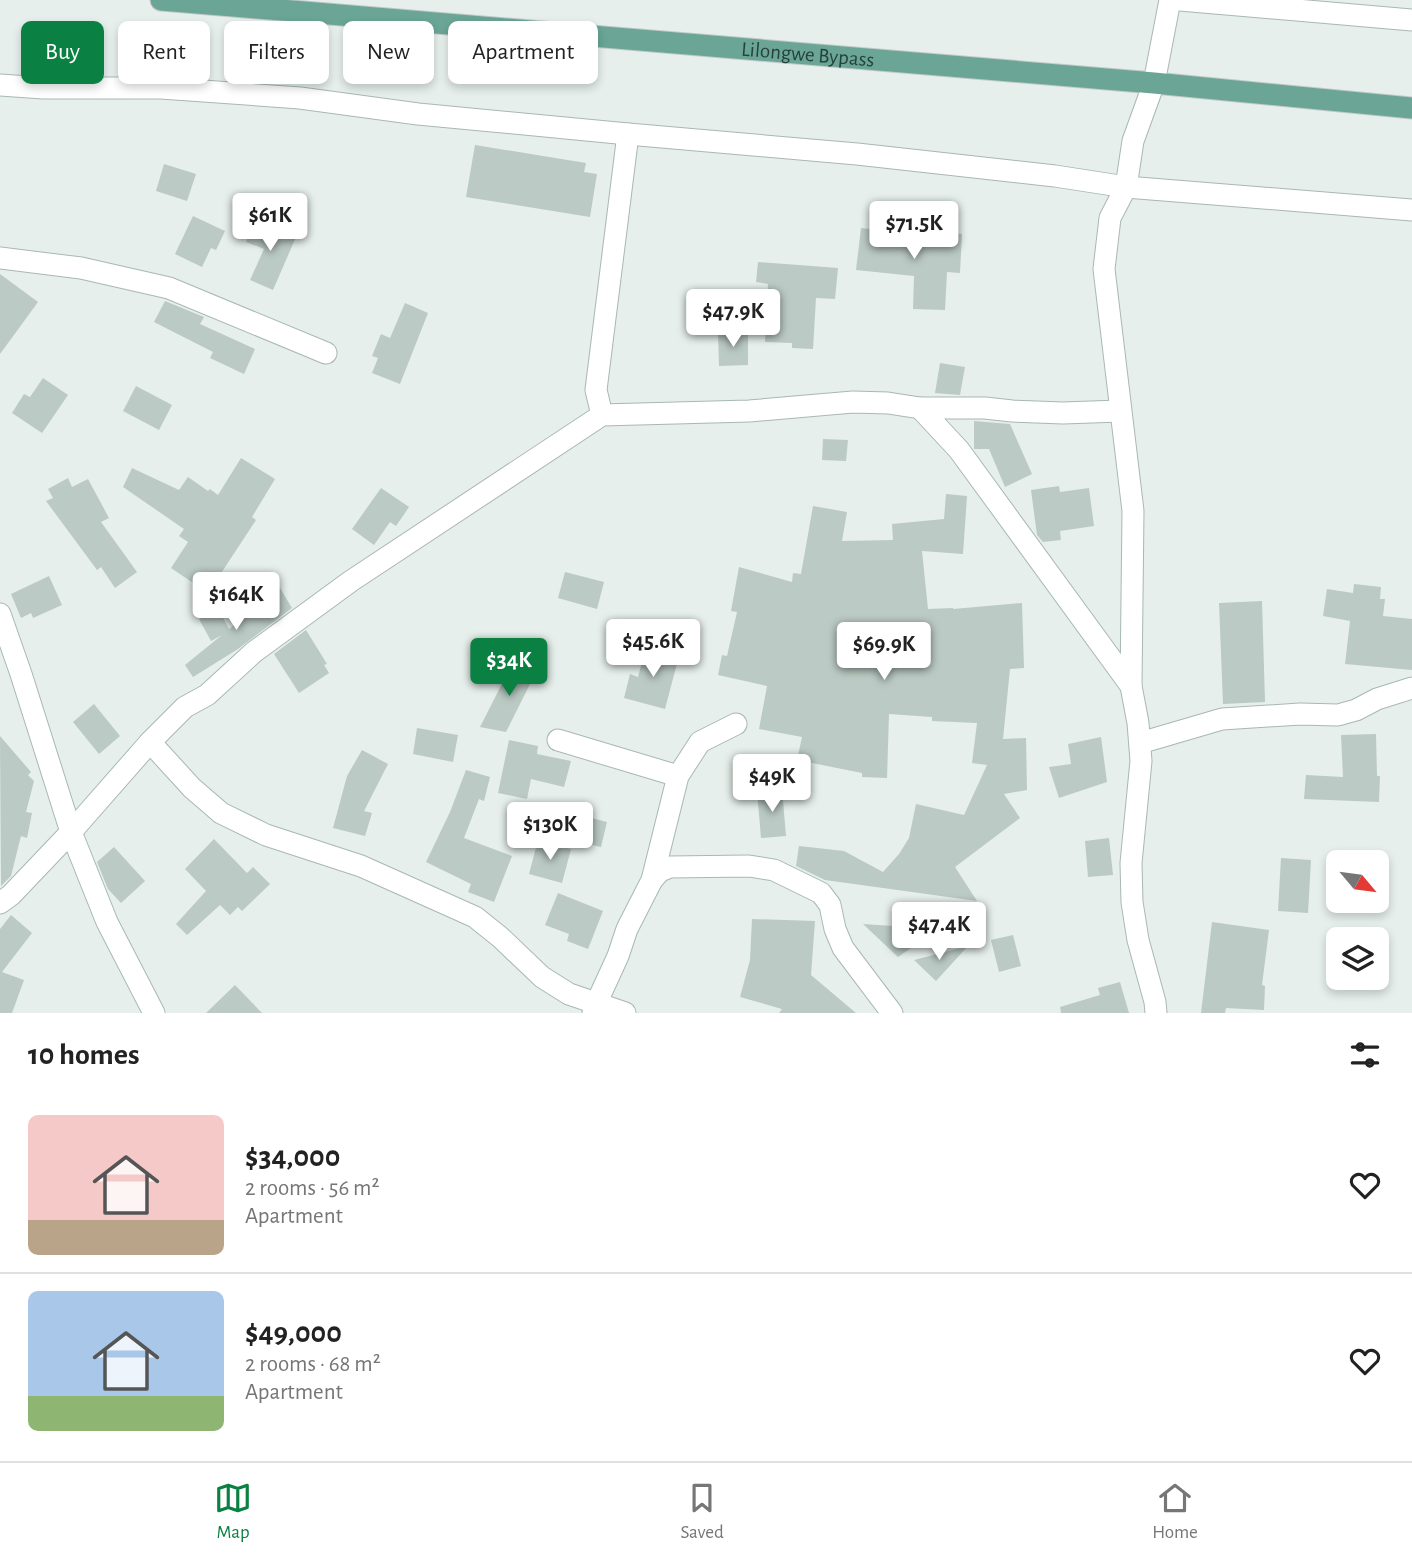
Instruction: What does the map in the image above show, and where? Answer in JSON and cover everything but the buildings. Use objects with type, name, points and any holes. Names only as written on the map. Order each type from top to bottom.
[{"type":"main road","name":"Lilongwe Bypass","points":[[161,0],[1154,83],[1412,108]]},
{"type":"street","points":[[1156,1013],[1138,940],[1132,902],[1131,863],[1141,761],[1131,686],[1133,511],[1104,270],[1111,218],[1126,187],[1133,141],[1154,83],[1170,0]]},
{"type":"street","points":[[1180,0],[1412,20]]},
{"type":"street","points":[[0,85],[161,89],[300,98],[418,114],[857,154],[1055,176],[1126,187],[1412,210]]},
{"type":"street","points":[[602,415],[596,390],[628,135]]},
{"type":"street","points":[[0,258],[80,268],[169,288],[326,353]]},
{"type":"street","points":[[0,904],[71,832],[150,742],[185,707],[207,695],[254,652],[351,581],[602,415],[749,411],[853,402],[920,408],[985,408],[1063,413],[1121,411]]},
{"type":"street","points":[[920,408],[959,450],[1131,686]]},
{"type":"street","points":[[0,614],[6,647],[71,832],[107,922],[153,1013]]},
{"type":"street","points":[[1140,743],[1222,719],[1300,714],[1338,715],[1412,688]]},
{"type":"street","points":[[652,880],[678,776],[700,742],[736,724]]},
{"type":"street","points":[[558,740],[678,776]]},
{"type":"street","points":[[150,742],[192,788],[221,813],[266,835],[361,866],[475,917],[542,977],[595,1008],[625,1013]]},
{"type":"street","points":[[595,1008],[612,973],[626,929],[652,880],[660,871],[670,867],[749,866],[774,870],[821,893],[830,905],[835,929],[843,948],[892,1013]]}]
